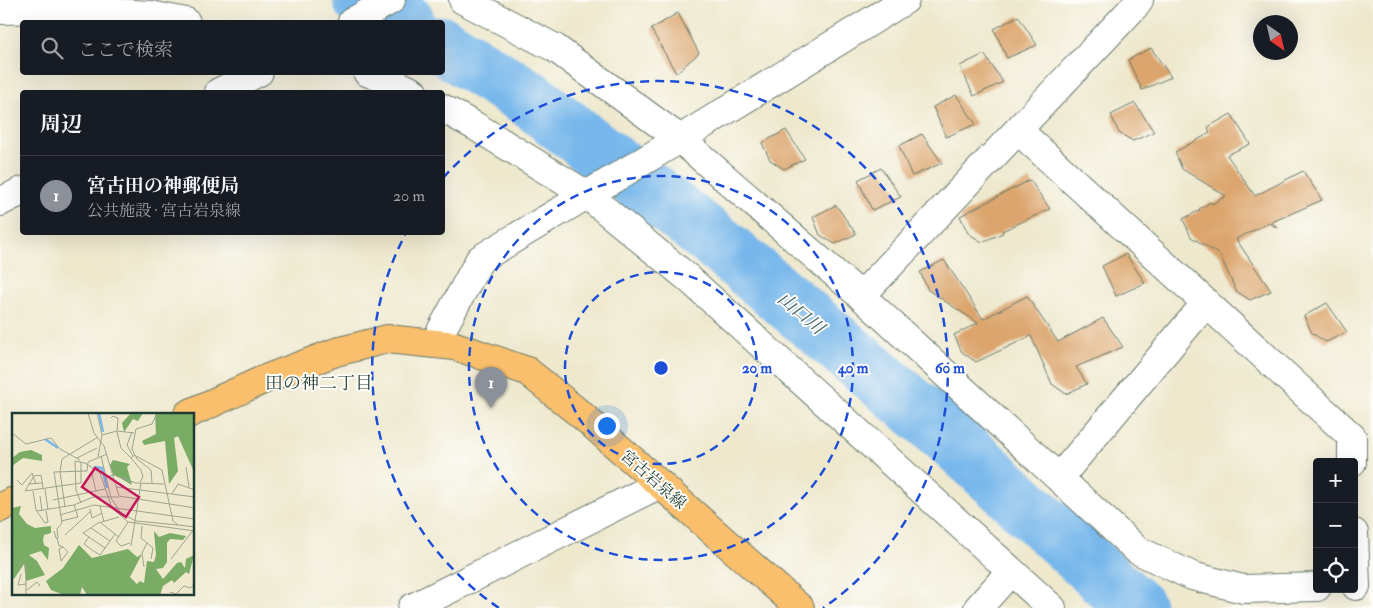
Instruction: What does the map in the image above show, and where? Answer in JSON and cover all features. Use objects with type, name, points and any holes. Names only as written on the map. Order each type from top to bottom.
[{"type":"main road","name":"宮古岩泉線","points":[[190,413],[264,379],[336,352],[387,339],[455,346],[527,371],[585,418],[800,608]]},
{"type":"main road","points":[[0,508],[12,502]]},
{"type":"street","points":[[356,20],[391,0]]},
{"type":"street","points":[[463,0],[555,48],[680,139],[861,296],[1138,550],[1192,576],[1243,589],[1313,587]]},
{"type":"street","points":[[434,344],[480,259],[680,139],[905,0]]},
{"type":"street","points":[[861,296],[1139,0]]},
{"type":"street","points":[[0,10],[59,9],[150,15],[176,20]]},
{"type":"street","points":[[223,90],[253,75]]},
{"type":"street","points":[[374,75],[409,90]]},
{"type":"street","points":[[445,110],[587,195],[688,278],[1052,608]]},
{"type":"street","points":[[1018,130],[1352,437],[1352,458]]},
{"type":"street","points":[[0,202],[20,192]]},
{"type":"street","points":[[1059,478],[1206,303]]},
{"type":"street","points":[[412,608],[660,484]]},
{"type":"street","points":[[1356,548],[1361,586]]},
{"type":"street","points":[[978,608],[1011,571]]},
{"type":"building","points":[[678,13],[699,53],[676,73],[651,29]]},
{"type":"building","points":[[1018,16],[1037,45],[1007,58],[994,29]]},
{"type":"building","points":[[1151,48],[1171,77],[1142,90],[1128,60]]},
{"type":"building","points":[[984,54],[1003,82],[974,96],[960,66]]},
{"type":"building","points":[[956,95],[976,124],[946,137],[933,107]]},
{"type":"building","points":[[1135,103],[1154,132],[1133,141],[1119,133],[1111,115]]},
{"type":"building","points":[[1231,114],[1250,144],[1227,155],[1255,196],[1303,171],[1322,200],[1272,222],[1277,228],[1269,223],[1236,239],[1271,291],[1250,300],[1236,291],[1220,255],[1191,237],[1183,219],[1211,202],[1212,204],[1226,196],[1182,169],[1175,152],[1210,133],[1208,127]]},
{"type":"building","points":[[786,130],[805,159],[784,169],[770,160],[762,143]]},
{"type":"building","points":[[922,134],[942,163],[912,176],[899,146]]},
{"type":"building","points":[[881,168],[901,197],[872,210],[858,180]]},
{"type":"building","points":[[1030,180],[1050,209],[982,242],[968,233],[960,216]]},
{"type":"building","points":[[836,205],[856,234],[835,244],[820,235],[813,217]]},
{"type":"building","points":[[1126,254],[1145,283],[1116,296],[1102,266]]},
{"type":"building","points":[[944,260],[983,319],[1027,296],[1058,342],[1103,318],[1123,347],[1076,367],[1087,384],[1066,394],[1052,384],[1031,336],[976,362],[962,352],[954,335],[978,323],[928,290],[920,272]]},
{"type":"building","points":[[1327,303],[1347,332],[1326,342],[1312,333],[1304,316]]},
{"type":"waterway","name":"山口川","points":[[362,0],[380,7],[403,20]]},
{"type":"waterway","name":"山口川","points":[[445,47],[527,97],[715,241],[952,439],[1137,608]]},
{"type":"place","name":"宮古田の神郵便局","points":[[491,408]]},
{"type":"district","name":"田の神二丁目","points":[[319,383]]}]
